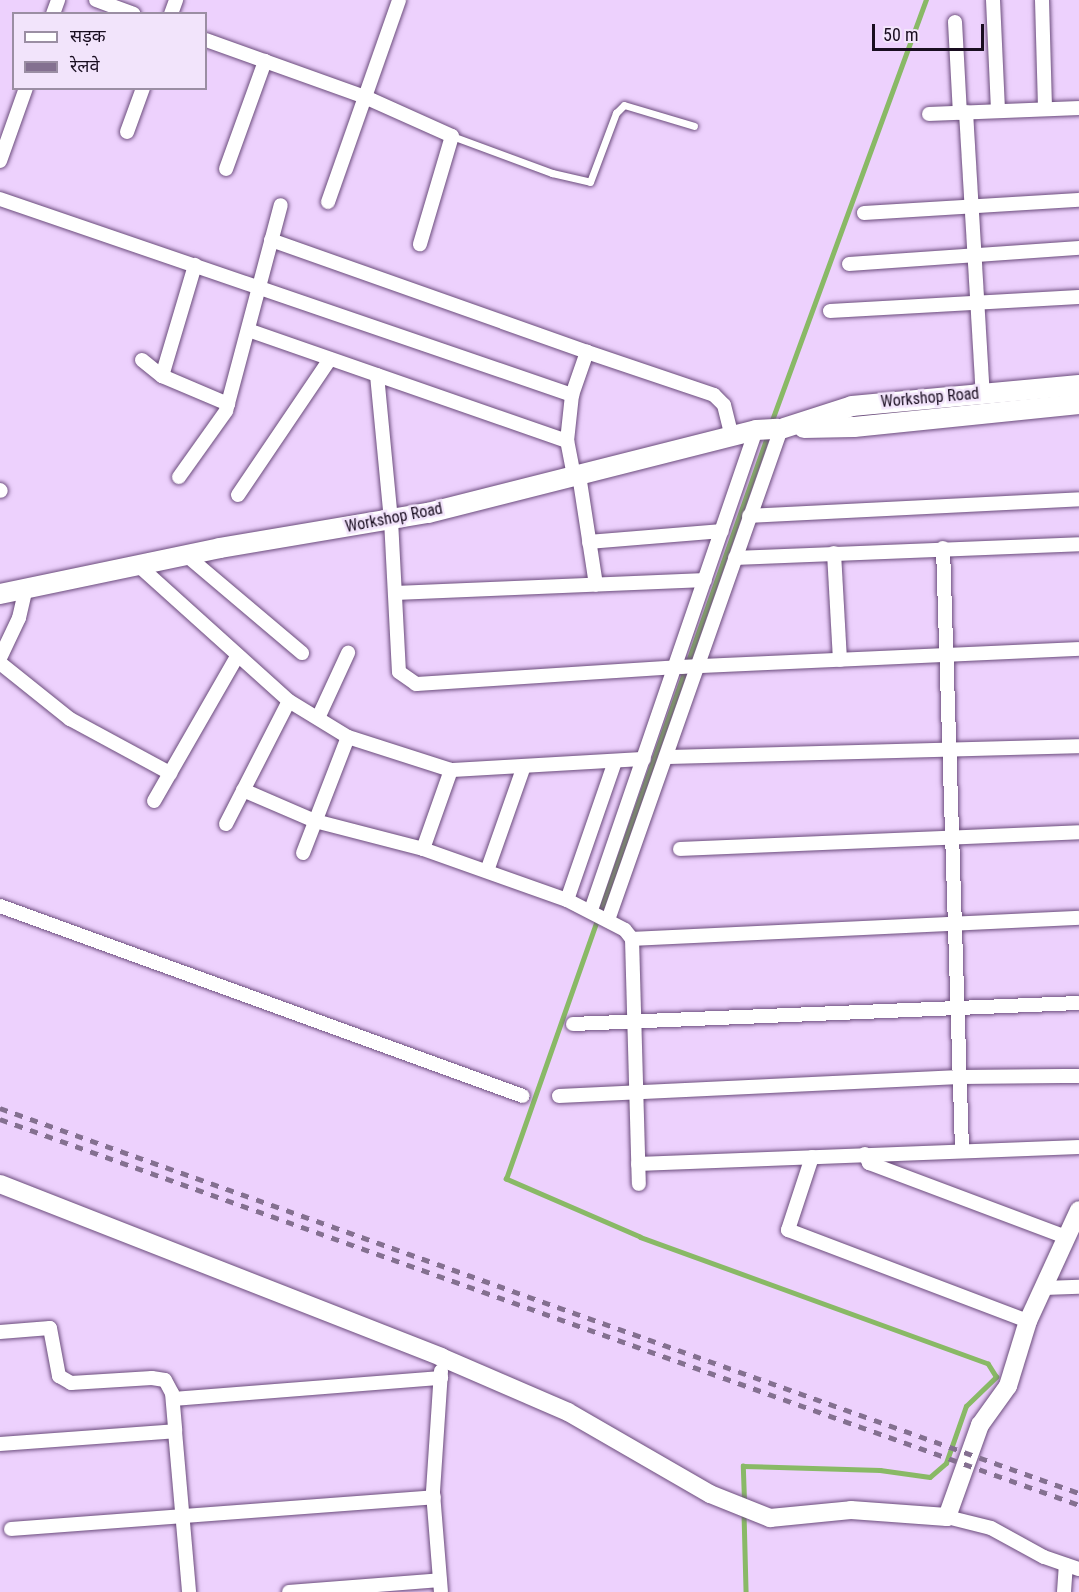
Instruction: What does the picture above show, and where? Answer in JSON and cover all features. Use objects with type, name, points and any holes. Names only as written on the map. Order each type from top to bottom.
[{"type":"main road","name":"Workshop Road","points":[[0,594],[186,555],[391,520],[732,436],[772,429],[852,406],[1079,385]]},
{"type":"main road","name":"Workshop Road","points":[[772,429],[854,427],[1079,404]]},
{"type":"street","points":[[96,0],[129,12]]},
{"type":"street","points":[[328,202],[399,0]]},
{"type":"street","points":[[993,0],[998,111]]},
{"type":"street","points":[[1042,0],[1045,109]]},
{"type":"street","points":[[955,22],[972,206],[983,394]]},
{"type":"street","points":[[207,40],[365,97],[452,136],[420,244]]},
{"type":"street","points":[[226,169],[266,62]]},
{"type":"street","points":[[0,161],[25,90]]},
{"type":"street","points":[[127,132],[142,90]]},
{"type":"street","points":[[929,114],[1079,108]]},
{"type":"street","points":[[0,199],[572,394]]},
{"type":"street","points":[[864,213],[1079,200]]},
{"type":"street","points":[[178,477],[228,404],[281,205]]},
{"type":"street","points":[[272,240],[714,395],[724,405],[732,436]]},
{"type":"street","points":[[849,264],[1079,248]]},
{"type":"street","points":[[162,376],[195,265]]},
{"type":"street","points":[[830,311],[1079,297]]},
{"type":"street","points":[[248,330],[567,441]]},
{"type":"street","points":[[587,352],[572,394],[567,441],[576,476],[596,585]]},
{"type":"street","points":[[238,495],[330,359]]},
{"type":"street","points":[[142,360],[162,376],[228,404]]},
{"type":"street","points":[[377,375],[391,520],[399,672],[416,684],[686,667],[1079,649]]},
{"type":"street","points":[[599,915],[644,759],[735,558],[749,516],[772,429]]},
{"type":"street","points":[[599,915],[666,757],[705,580],[722,531],[772,429]]},
{"type":"street","points":[[749,516],[1079,500]]},
{"type":"street","points":[[589,542],[722,531]]},
{"type":"street","points":[[735,558],[1079,544]]},
{"type":"street","points":[[943,548],[962,1150]]},
{"type":"street","points":[[834,553],[840,660]]},
{"type":"street","points":[[186,555],[302,653]]},
{"type":"street","points":[[138,565],[289,701],[348,737],[451,770],[644,759]]},
{"type":"street","points":[[396,593],[705,580]]},
{"type":"street","points":[[0,658],[19,618],[26,588]]},
{"type":"street","points":[[318,718],[348,653]]},
{"type":"street","points":[[154,801],[238,655]]},
{"type":"street","points":[[0,663],[70,719],[170,772]]},
{"type":"street","points":[[226,825],[289,701]]},
{"type":"street","points":[[303,853],[348,737]]},
{"type":"street","points":[[666,757],[1079,746]]},
{"type":"street","points":[[567,900],[615,761]]},
{"type":"street","points":[[487,871],[524,766]]},
{"type":"street","points":[[423,849],[451,770]]},
{"type":"street","points":[[243,790],[315,821],[423,849],[567,900],[599,915],[632,939],[1079,918]]},
{"type":"street","points":[[680,849],[1079,832]]},
{"type":"street","points":[[0,906],[523,1096]]},
{"type":"street","points":[[632,939],[639,1184]]},
{"type":"street","points":[[573,1024],[957,1006],[1079,1003]]},
{"type":"street","points":[[559,1096],[960,1077],[1079,1076]]},
{"type":"street","points":[[638,1164],[1079,1147]]},
{"type":"street","points":[[865,1154],[869,1163],[1066,1237]]},
{"type":"street","points":[[812,1157],[788,1230],[1028,1321]]},
{"type":"street","points":[[0,1184],[441,1357],[568,1412],[758,1515],[790,1517],[850,1510],[947,1517],[991,1528],[1073,1567],[1064,1592]]},
{"type":"street","points":[[947,1517],[980,1425],[1008,1386],[1028,1321],[1079,1210]]},
{"type":"street","points":[[1044,1288],[1079,1287]]},
{"type":"street","points":[[0,1332],[50,1328],[63,1381],[152,1378],[170,1385],[189,1592]]},
{"type":"street","points":[[289,1592],[441,1586],[434,1497],[441,1357]]},
{"type":"street","points":[[172,1398],[441,1378]]},
{"type":"street","points":[[0,1444],[175,1431]]},
{"type":"street","points":[[11,1529],[434,1497]]},
{"type":"lane","points":[[452,136],[582,182],[590,182],[616,112],[624,105],[694,126]]},
{"type":"waterway","points":[[771,423],[926,0]]},
{"type":"waterway","points":[[744,1501],[743,1466],[880,1470],[930,1477],[946,1463],[966,1406],[996,1377],[988,1364],[640,1237],[506,1179],[768,434]]},
{"type":"waterway","points":[[744,1513],[746,1592]]},
{"type":"railway","points":[[0,1108],[1079,1493]]},
{"type":"railway","points":[[0,1119],[1079,1505]]}]
